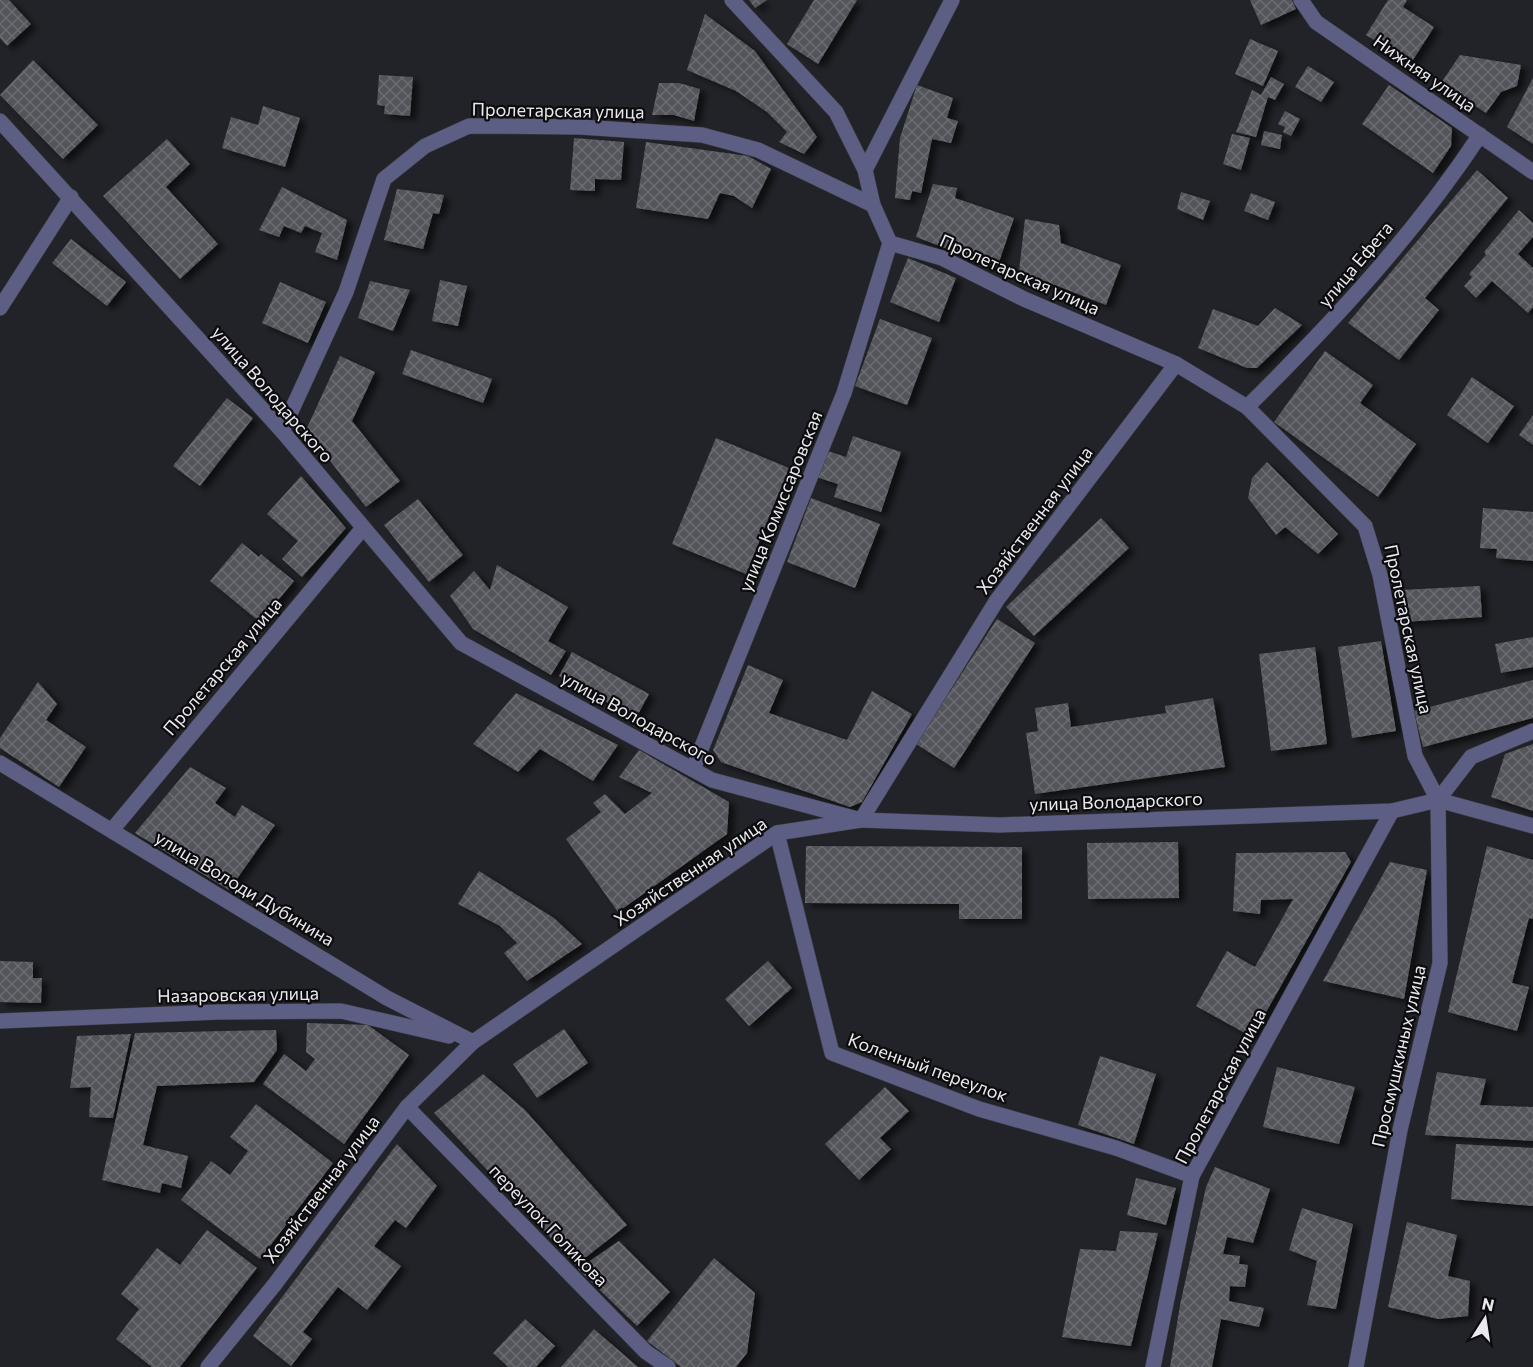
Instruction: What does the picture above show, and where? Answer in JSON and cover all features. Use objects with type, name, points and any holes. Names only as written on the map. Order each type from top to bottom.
[{"type":"street","points":[[732,0],[836,112],[865,170],[873,205],[890,243]]},
{"type":"street","points":[[865,170],[952,0]]},
{"type":"street","name":"Нижняя улица","points":[[1301,0],[1316,22],[1533,172]]},
{"type":"street","name":"улица Володарского","points":[[0,121],[282,431],[461,643],[712,780],[861,820],[1000,825],[1392,811],[1438,800],[1533,826]]},
{"type":"street","name":"Пролетарская улица","points":[[282,431],[346,292],[384,179],[425,146],[469,126],[580,127],[702,135],[758,150],[873,205]]},
{"type":"street","name":"улица Ефета","points":[[1246,407],[1328,326],[1445,187],[1480,135]]},
{"type":"street","points":[[0,308],[71,197]]},
{"type":"street","name":"Пролетарская улица","points":[[890,243],[942,258],[1024,299],[1176,364],[1246,407],[1365,526],[1380,575],[1415,756],[1438,800]]},
{"type":"street","name":"улица Комиссаровская","points":[[693,769],[844,393],[890,243]]},
{"type":"street","name":"Хозяйственная улица","points":[[208,1367],[275,1284],[407,1107],[473,1042],[777,833],[861,820],[997,600],[1176,364]]},
{"type":"street","name":"Пролетарская улица","points":[[111,830],[363,528]]},
{"type":"street","points":[[1438,800],[1472,757],[1533,731]]},
{"type":"street","name":"улица Володи Дубинина","points":[[0,763],[387,998],[473,1042]]},
{"type":"street","name":"Просмушкиных улица","points":[[1356,1367],[1400,1130],[1440,963],[1438,800]]},
{"type":"street","name":"Пролетарская улица","points":[[1153,1367],[1192,1176],[1392,811]]},
{"type":"street","name":"Коленный переулок","points":[[777,833],[832,1053],[979,1109],[1116,1148],[1192,1176]]},
{"type":"street","name":"Назаровская улица","points":[[0,1021],[219,1012],[341,1011],[473,1042]]},
{"type":"street","name":"переулок Голикова","points":[[407,1107],[646,1352],[668,1367]]},
{"type":"building","points":[[0,0],[9,0],[31,24],[7,46],[0,38]]},
{"type":"building","points":[[749,0],[767,0],[755,8]]},
{"type":"building","points":[[814,0],[857,0],[818,64],[787,44]]},
{"type":"building","points":[[1250,0],[1292,0],[1296,9],[1261,25]]},
{"type":"building","points":[[1388,0],[1407,0],[1403,7],[1434,27],[1411,63],[1366,35]]},
{"type":"building","points":[[705,14],[755,51],[817,137],[804,154],[779,142],[787,132],[767,112],[736,91],[687,70]]},
{"type":"building","points":[[1250,39],[1278,51],[1263,86],[1235,74]]},
{"type":"building","points":[[1460,55],[1521,65],[1517,86],[1501,92],[1486,113],[1441,83]]},
{"type":"building","points":[[33,60],[98,125],[63,159],[0,95]]},
{"type":"building","points":[[1308,66],[1334,82],[1321,102],[1295,87]]},
{"type":"building","points":[[379,75],[413,77],[410,116],[384,114],[385,106],[377,105]]},
{"type":"building","points":[[1271,77],[1284,84],[1275,100],[1268,97],[1256,137],[1236,132],[1252,90],[1261,95]]},
{"type":"building","points":[[1533,78],[1533,144],[1507,127]]},
{"type":"building","points":[[659,83],[679,83],[700,89],[694,121],[674,115],[652,115]]},
{"type":"building","points":[[917,85],[953,98],[947,118],[958,121],[951,143],[932,139],[921,193],[912,191],[910,200],[895,198],[900,138]]},
{"type":"building","points":[[1389,85],[1452,128],[1451,146],[1433,173],[1362,124]]},
{"type":"building","points":[[263,106],[300,118],[285,167],[222,148],[231,117],[258,125]]},
{"type":"building","points":[[1285,111],[1300,119],[1291,136],[1283,132],[1285,127],[1278,124]]},
{"type":"building","points":[[1264,131],[1282,135],[1280,149],[1261,145]]},
{"type":"building","points":[[1232,134],[1250,138],[1241,170],[1223,164]]},
{"type":"building","points":[[574,138],[624,142],[621,180],[595,179],[595,191],[570,190]]},
{"type":"building","points":[[167,139],[190,164],[166,187],[218,244],[180,279],[103,196]]},
{"type":"building","points":[[646,142],[748,156],[771,169],[752,208],[734,196],[720,193],[708,219],[636,208]]},
{"type":"building","points":[[1477,170],[1508,198],[1425,298],[1439,310],[1399,360],[1348,323]]},
{"type":"building","points":[[933,184],[957,188],[955,198],[1014,218],[997,268],[916,237]]},
{"type":"building","points":[[282,187],[347,220],[337,260],[315,252],[322,233],[305,226],[301,233],[284,226],[279,237],[259,230]]},
{"type":"building","points":[[397,189],[444,195],[439,214],[433,213],[423,249],[384,240]]},
{"type":"building","points":[[1181,192],[1210,201],[1203,220],[1177,209]]},
{"type":"building","points":[[1251,193],[1275,202],[1268,220],[1244,211]]},
{"type":"building","points":[[1519,210],[1533,223],[1533,237],[1518,254],[1533,268],[1533,307],[1528,313],[1492,281],[1476,298],[1464,286],[1472,277],[1469,274],[1486,255],[1484,252]]},
{"type":"building","points":[[1025,219],[1059,225],[1061,243],[1121,265],[1106,305],[1019,271]]},
{"type":"building","points":[[71,239],[126,282],[107,306],[52,263]]},
{"type":"building","points":[[908,258],[956,278],[939,322],[890,302]]},
{"type":"building","points":[[440,280],[467,286],[458,326],[432,321]]},
{"type":"building","points":[[370,281],[410,290],[393,331],[358,318]]},
{"type":"building","points":[[280,282],[326,302],[308,343],[262,323]]},
{"type":"building","points":[[1275,308],[1302,325],[1257,368],[1247,368],[1198,348],[1213,309],[1258,326]]},
{"type":"building","points":[[880,319],[932,338],[907,405],[855,386]]},
{"type":"building","points":[[411,350],[492,379],[483,403],[402,374]]},
{"type":"building","points":[[1325,351],[1373,385],[1360,403],[1416,444],[1378,497],[1274,422]]},
{"type":"building","points":[[340,356],[375,372],[352,421],[400,481],[366,507],[306,430]]},
{"type":"building","points":[[1472,377],[1514,406],[1488,443],[1447,415]]},
{"type":"building","points":[[227,398],[253,418],[200,486],[173,466]]},
{"type":"building","points":[[1533,415],[1533,445],[1519,435]]},
{"type":"building","points":[[853,436],[901,452],[881,512],[834,497],[838,484],[816,477],[825,450],[846,457]]},
{"type":"building","points":[[716,438],[789,468],[746,574],[672,544]]},
{"type":"building","points":[[1267,462],[1338,534],[1318,554],[1285,527],[1276,535],[1248,498],[1252,478]]},
{"type":"building","points":[[301,476],[346,528],[302,577],[282,559],[298,541],[267,514]]},
{"type":"building","points":[[811,498],[880,524],[855,588],[787,562]]},
{"type":"building","points":[[418,499],[463,555],[429,582],[384,525]]},
{"type":"building","points":[[1483,508],[1533,512],[1533,561],[1496,558],[1497,549],[1480,548]]},
{"type":"building","points":[[1101,518],[1129,548],[1034,636],[1006,607]]},
{"type":"building","points":[[242,543],[259,557],[261,554],[294,581],[260,622],[210,581]]},
{"type":"building","points":[[497,565],[568,607],[548,641],[566,651],[551,675],[473,629],[450,596],[474,571],[490,590]]},
{"type":"building","points":[[1480,586],[1482,617],[1402,622],[1400,590]]},
{"type":"building","points":[[997,619],[1035,643],[954,768],[916,744]]},
{"type":"building","points":[[1533,637],[1533,667],[1501,673],[1495,644]]},
{"type":"building","points":[[1381,641],[1396,731],[1352,738],[1338,647]]},
{"type":"building","points":[[1315,647],[1327,744],[1271,751],[1259,654]]},
{"type":"building","points":[[572,652],[649,694],[636,718],[559,676]]},
{"type":"building","points":[[748,665],[783,680],[769,713],[847,740],[872,691],[912,714],[862,802],[850,807],[721,762],[713,750]]},
{"type":"building","points":[[1533,680],[1533,718],[1423,747],[1414,711]]},
{"type":"building","points":[[38,682],[57,704],[46,720],[86,747],[59,787],[0,748],[0,738]]},
{"type":"building","points":[[516,693],[618,745],[593,781],[540,749],[518,772],[473,744]]},
{"type":"building","points":[[1213,698],[1225,767],[1035,794],[1026,733],[1038,731],[1035,708],[1068,703],[1071,727],[1166,713],[1165,706]]},
{"type":"building","points":[[1533,744],[1533,811],[1491,797],[1505,754]]},
{"type":"building","points":[[639,750],[729,802],[727,834],[618,912],[566,839],[601,812],[593,803],[605,794],[625,814],[652,793],[619,777]]},
{"type":"building","points":[[190,767],[226,788],[215,803],[235,817],[242,805],[275,825],[229,890],[135,833]]},
{"type":"building","points":[[1178,842],[1179,898],[1088,899],[1087,843]]},
{"type":"building","points":[[806,846],[1022,847],[1022,919],[959,919],[959,904],[805,903]]},
{"type":"building","points":[[1487,846],[1533,860],[1533,919],[1529,918],[1512,983],[1529,987],[1517,1031],[1448,1012]]},
{"type":"building","points":[[1345,852],[1351,862],[1252,1037],[1196,1006],[1227,951],[1255,967],[1293,899],[1261,900],[1260,914],[1233,911],[1236,853]]},
{"type":"building","points":[[1390,862],[1427,870],[1404,999],[1323,981]]},
{"type":"building","points":[[479,871],[554,918],[582,944],[527,981],[504,953],[517,943],[500,926],[458,904]]},
{"type":"building","points":[[0,961],[33,962],[33,978],[42,978],[41,1003],[0,1002]]},
{"type":"building","points":[[768,961],[792,988],[749,1026],[725,999]]},
{"type":"building","points":[[307,1023],[368,1025],[409,1055],[344,1144],[263,1084],[284,1054],[306,1071],[315,1059],[306,1052]]},
{"type":"building","points":[[564,1029],[588,1063],[537,1098],[513,1064]]},
{"type":"building","points":[[276,1030],[277,1050],[254,1082],[157,1086],[143,1145],[188,1156],[181,1188],[162,1183],[160,1193],[102,1180],[135,1033]]},
{"type":"building","points":[[131,1034],[113,1118],[89,1117],[91,1087],[70,1088],[77,1036]]},
{"type":"building","points":[[1100,1056],[1156,1074],[1134,1144],[1078,1125]]},
{"type":"building","points":[[1277,1067],[1355,1087],[1339,1144],[1263,1127]]},
{"type":"building","points":[[1437,1072],[1486,1079],[1480,1105],[1533,1107],[1533,1141],[1425,1135]]},
{"type":"building","points":[[483,1074],[525,1110],[627,1225],[576,1265],[434,1113]]},
{"type":"building","points":[[885,1087],[909,1111],[880,1138],[891,1149],[859,1180],[825,1144]]},
{"type":"building","points":[[256,1104],[333,1163],[260,1259],[181,1200],[211,1161],[230,1175],[248,1151],[230,1137]]},
{"type":"building","points":[[397,1144],[437,1186],[406,1228],[395,1220],[374,1246],[401,1266],[367,1310],[338,1287],[303,1332],[312,1339],[291,1366],[253,1336]]},
{"type":"building","points":[[1456,1144],[1533,1148],[1533,1206],[1451,1199]]},
{"type":"building","points":[[1215,1167],[1270,1189],[1253,1243],[1227,1237],[1223,1254],[1240,1256],[1239,1264],[1248,1265],[1245,1287],[1230,1286],[1229,1301],[1264,1308],[1259,1327],[1221,1319],[1212,1367],[1170,1367],[1180,1305],[1206,1187]]},
{"type":"building","points":[[1136,1178],[1176,1188],[1166,1225],[1127,1215]]},
{"type":"building","points":[[1302,1208],[1353,1224],[1336,1309],[1307,1305],[1317,1261],[1289,1250]]},
{"type":"building","points":[[1407,1222],[1457,1235],[1448,1276],[1470,1281],[1468,1316],[1438,1319],[1388,1307]]},
{"type":"building","points":[[207,1230],[257,1268],[180,1367],[152,1367],[116,1339],[139,1309],[121,1294],[157,1248],[180,1265]]},
{"type":"building","points":[[1120,1231],[1158,1233],[1131,1346],[1062,1337],[1080,1249],[1116,1251]]},
{"type":"building","points":[[619,1241],[670,1292],[637,1326],[578,1269]]},
{"type":"building","points":[[714,1258],[755,1293],[747,1353],[736,1367],[681,1367],[647,1341]]},
{"type":"building","points":[[525,1319],[555,1346],[536,1367],[508,1367],[493,1353]]},
{"type":"building","points":[[594,1329],[638,1367],[561,1367]]}]
